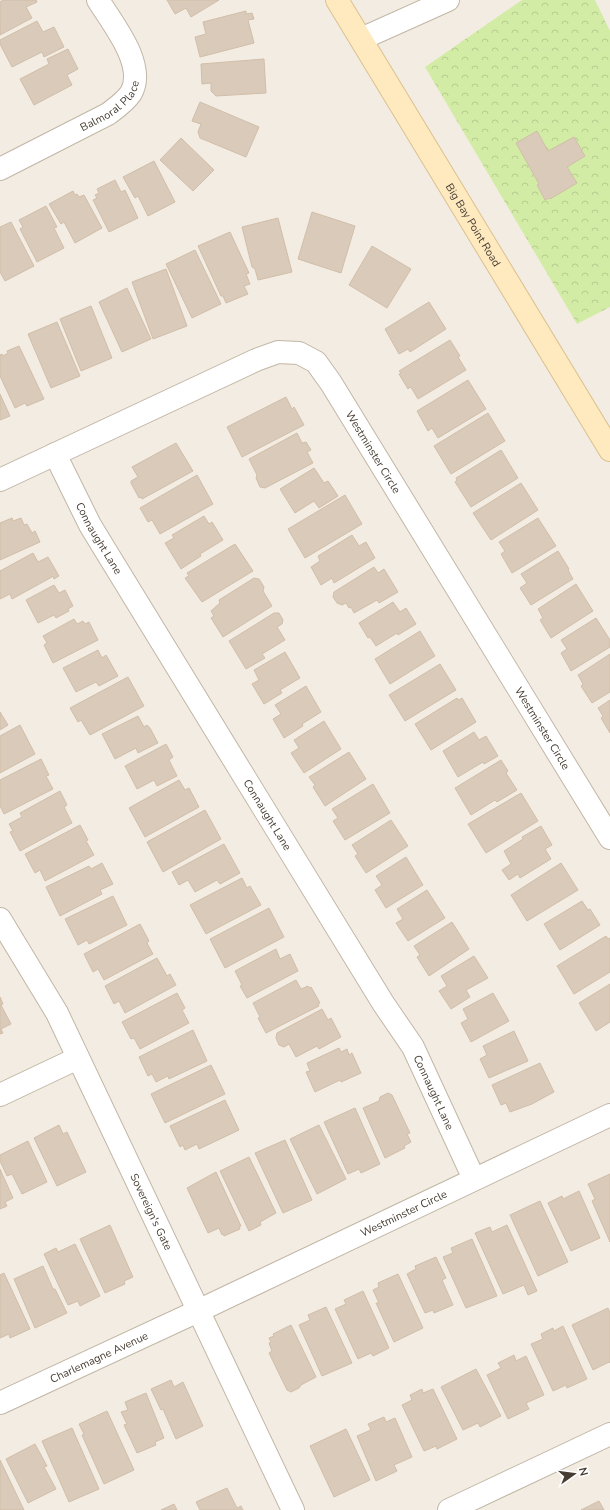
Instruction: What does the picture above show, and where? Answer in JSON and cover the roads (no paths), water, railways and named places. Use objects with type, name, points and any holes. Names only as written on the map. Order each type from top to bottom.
[{"type":"main road","name":"Big Bay Point Road","points":[[337,0],[610,450]]},
{"type":"street","name":"Balmoral Place","points":[[0,169],[108,114],[121,105],[131,92],[135,78],[134,65],[129,50],[98,0]]},
{"type":"street","points":[[361,39],[448,0]]},
{"type":"street","name":"Westminster Circle","points":[[0,480],[249,363],[278,352],[299,353],[316,362],[331,382],[610,838]]},
{"type":"street","name":"Connaught Lane","points":[[55,454],[90,525],[383,1003],[412,1047],[474,1179]]},
{"type":"street","name":"Sovereign's Gate","points":[[0,919],[57,1013],[293,1510]]},
{"type":"street","points":[[0,1095],[78,1058]]},
{"type":"street","name":"Westminster Circle","points":[[198,1311],[610,1115]]},
{"type":"street","name":"Charlemagne Avenue","points":[[0,1403],[198,1311]]},
{"type":"street","points":[[449,1510],[610,1434]]}]
